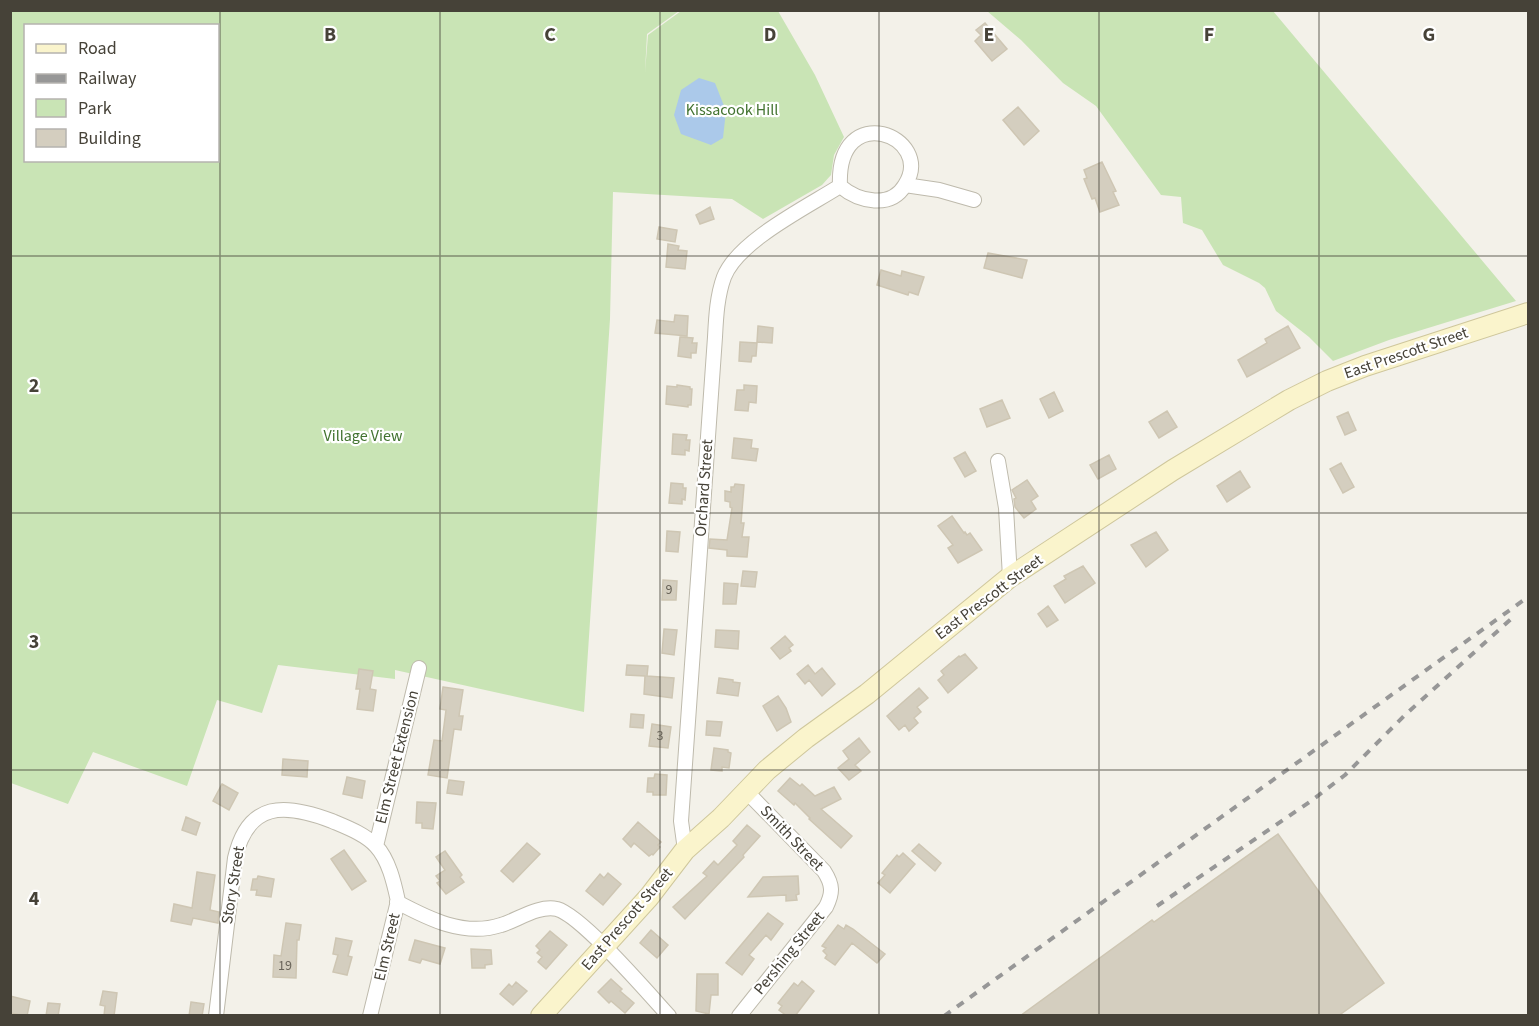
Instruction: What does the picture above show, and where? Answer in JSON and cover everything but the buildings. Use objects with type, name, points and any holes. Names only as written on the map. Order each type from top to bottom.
[{"type":"main road","name":"East Prescott Street","points":[[541,1016],[649,897],[685,850],[721,818],[766,770],[867,694],[1010,577],[1183,465],[1289,400],[1318,385],[1393,356],[1528,313]]},
{"type":"street","points":[[872,132],[888,135],[900,142],[909,154],[911,165],[905,185],[901,192],[888,201],[861,198],[840,186],[840,170],[846,149],[858,136],[872,132]]},
{"type":"street","points":[[905,185],[939,190],[974,200]]},
{"type":"street","name":"Orchard Street","points":[[685,850],[681,821],[715,338],[721,290],[732,263],[754,241],[840,186]]},
{"type":"street","points":[[998,461],[1006,508],[1010,577]]},
{"type":"street","name":"Elm Street Extension","points":[[376,846],[419,668]]},
{"type":"street","name":"Smith Street","points":[[746,791],[815,861],[831,881],[831,888]]},
{"type":"street","name":"Story Street","points":[[216,1016],[235,858],[239,842],[248,827],[261,815],[276,809],[295,810],[315,814],[339,824],[363,835],[376,846]]},
{"type":"street","name":"Elm Street","points":[[370,1016],[398,902],[390,871],[376,846]]},
{"type":"street","name":"Pershing Street","points":[[739,1016],[826,907],[832,896],[831,888]]},
{"type":"street","points":[[398,902],[447,926],[469,929],[486,929],[529,914],[558,909],[572,917],[604,946],[669,1016]]},
{"type":"green space","name":"Village View","points":[[10,11],[679,11],[647,34],[645,72],[648,35],[681,11],[778,11],[815,75],[844,137],[834,155],[831,175],[822,185],[763,219],[732,199],[613,192],[610,319],[584,712],[395,670],[395,679],[278,665],[262,713],[217,700],[187,786],[93,752],[68,804],[11,783]]},
{"type":"green space","points":[[987,11],[1273,11],[1516,301],[1389,340],[1333,361],[1309,337],[1276,311],[1265,288],[1223,265],[1202,230],[1183,223],[1181,197],[1161,195],[1096,106],[1063,83],[1021,40]]},
{"type":"water","points":[[699,78],[715,83],[726,111],[723,138],[711,145],[681,134],[674,115],[681,90]]},
{"type":"railway","points":[[944,1016],[1528,597]]},
{"type":"railway","points":[[1157,906],[1311,801],[1345,775],[1405,715],[1511,619]]},
{"type":"park label","name":"Kissacook Hill","points":[[732,110]]}]
